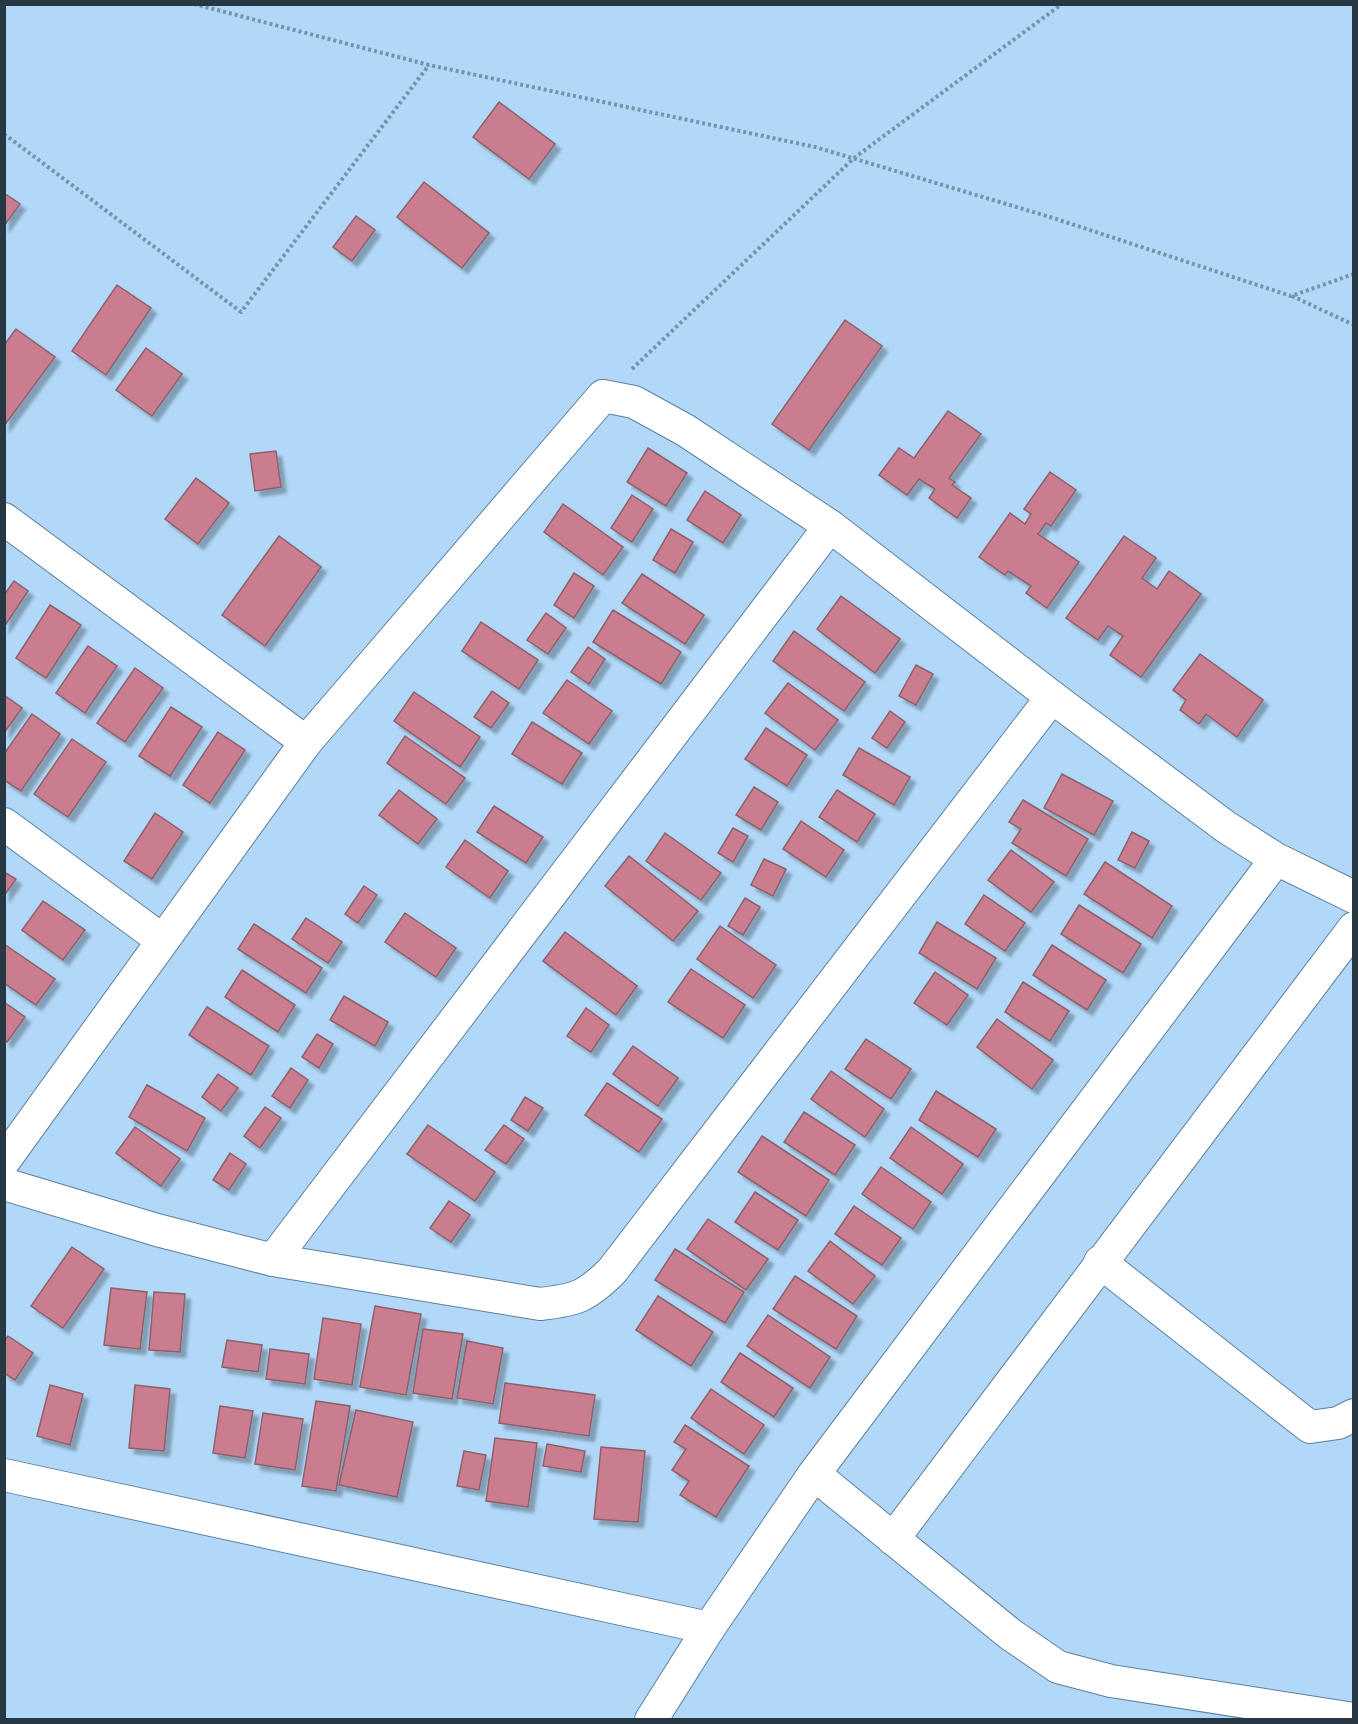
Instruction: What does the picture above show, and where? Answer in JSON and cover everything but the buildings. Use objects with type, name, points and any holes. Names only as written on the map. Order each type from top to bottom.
[{"type":"street","points":[[4,1161],[306,742],[603,396],[634,402],[685,430],[830,526],[1226,827],[1276,858],[1353,897]]},
{"type":"street","points":[[4,519],[306,742]]},
{"type":"street","points":[[273,1260],[830,526]]},
{"type":"street","points":[[4,1184],[157,1230],[273,1260],[540,1304],[574,1300],[596,1287],[619,1262],[1052,697]]},
{"type":"street","points":[[4,824],[162,940]]},
{"type":"street","points":[[651,1719],[709,1628],[814,1474],[1276,858]]},
{"type":"street","points":[[893,1539],[1353,928]]},
{"type":"street","points":[[1100,1262],[1310,1427],[1338,1424],[1353,1415]]},
{"type":"street","points":[[814,1474],[1010,1634],[1058,1667],[1112,1681],[1353,1719]]},
{"type":"street","points":[[4,1475],[709,1628]]},
{"type":"path","points":[[194,4],[429,65],[815,147],[855,158],[1050,217],[1291,296],[1353,325]]},
{"type":"path","points":[[603,396],[855,158],[1062,4]]},
{"type":"path","points":[[4,134],[241,312],[429,65]]},
{"type":"path","points":[[1291,296],[1353,274]]}]
